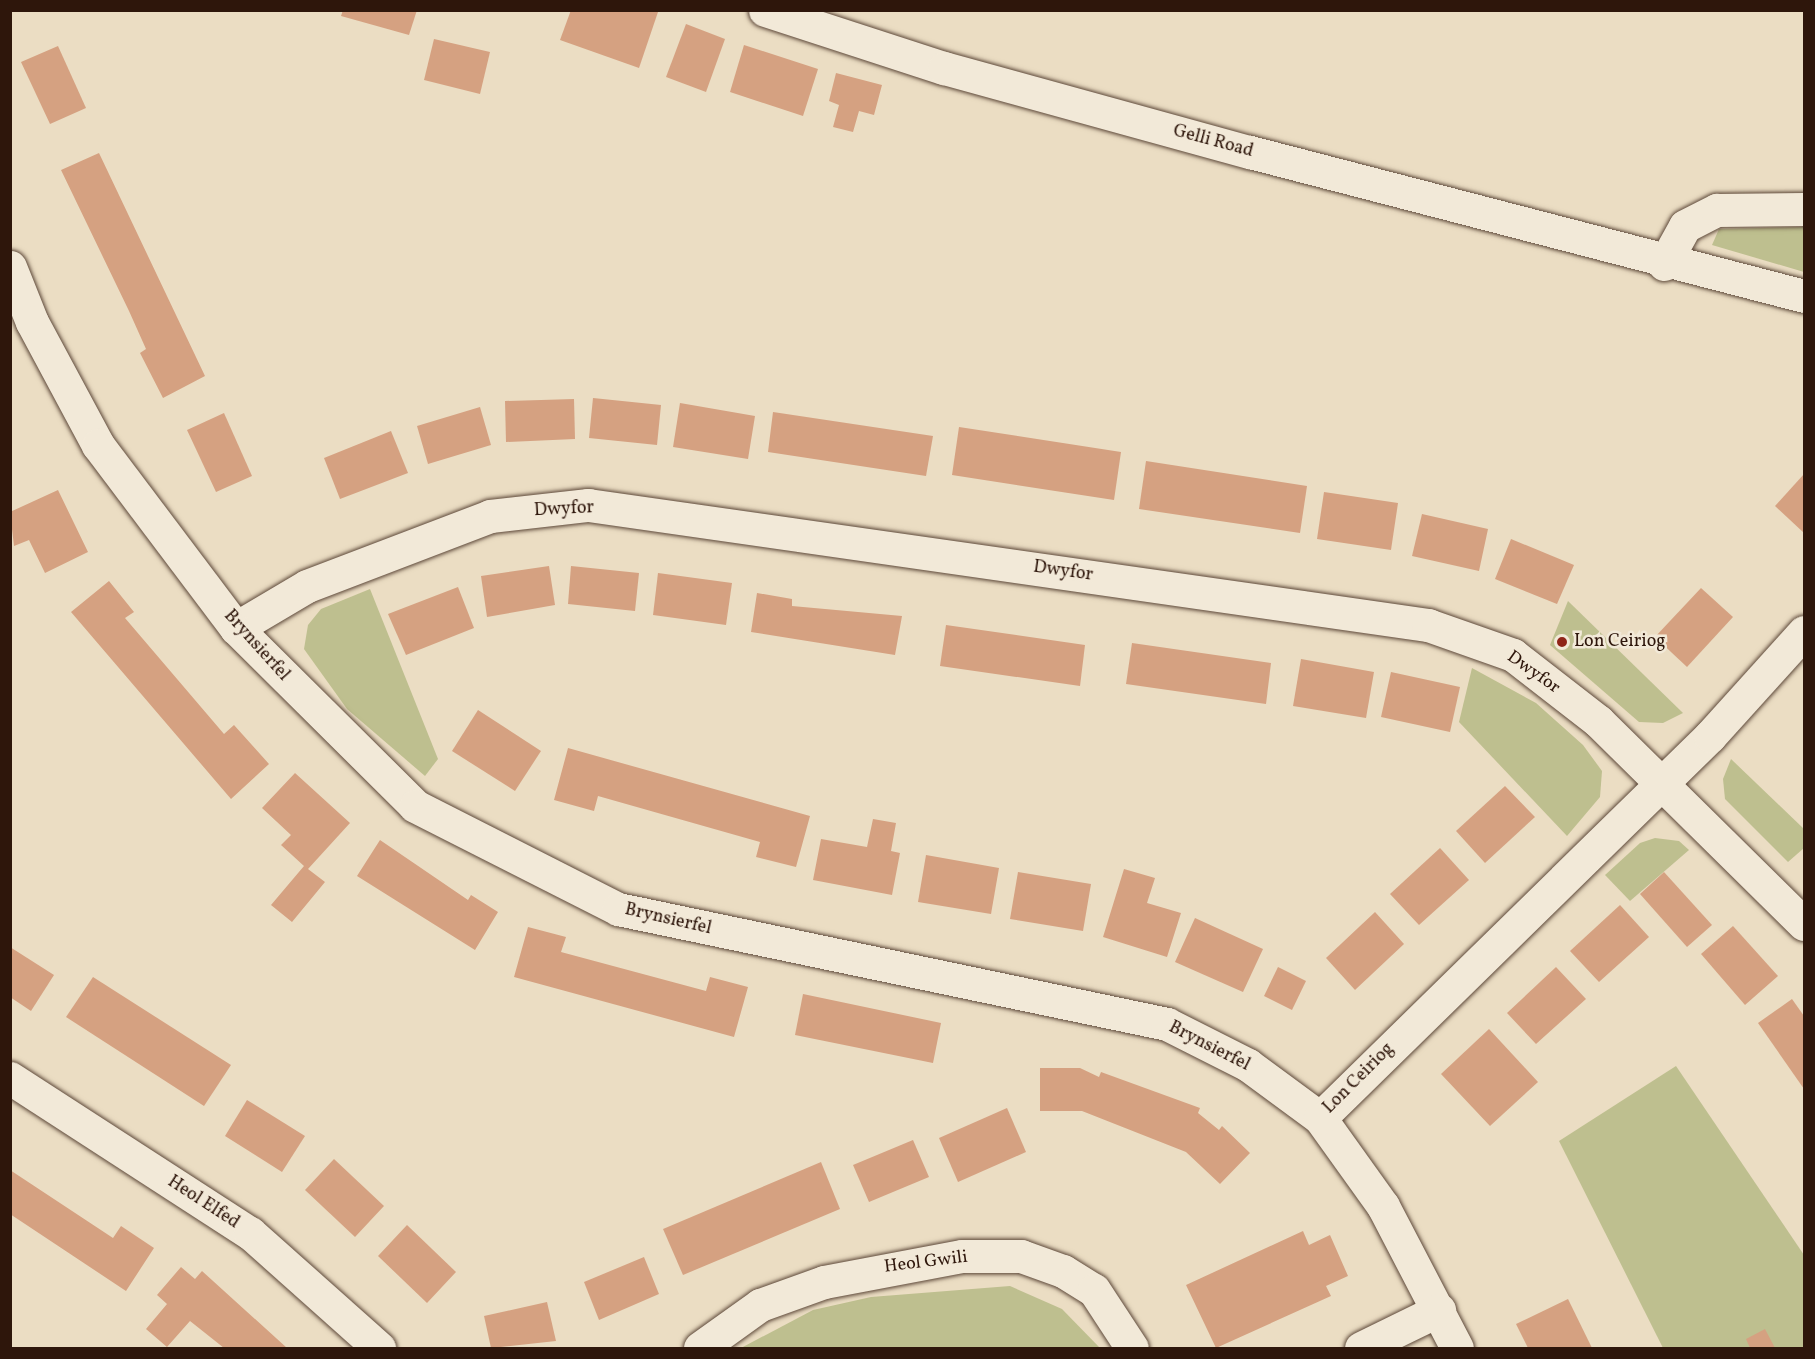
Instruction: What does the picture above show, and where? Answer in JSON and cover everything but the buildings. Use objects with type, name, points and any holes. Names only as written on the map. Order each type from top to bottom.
[{"type":"street","name":"Gelli Road","points":[[765,10],[944,68],[1664,264],[1804,296]]},
{"type":"street","points":[[1664,264],[1685,226],[1717,210],[1804,209]]},
{"type":"street","name":"Brynsierfel","points":[[10,267],[21,327],[98,446],[237,628],[415,806],[618,909],[1167,1024],[1248,1065],[1320,1118],[1383,1206],[1457,1348]]},
{"type":"street","name":"Dwyfor","points":[[237,628],[307,586],[490,516],[588,505],[1428,625],[1513,655],[1598,721],[1804,924]]},
{"type":"street","name":"Lon Ceiriog","points":[[1320,1118],[1659,783],[1710,736],[1804,632]]},
{"type":"street","name":"Heol Elfed","points":[[10,1078],[250,1233],[379,1348]]},
{"type":"street","name":"Heol Gwili","points":[[700,1348],[760,1305],[824,1282],[962,1256],[1021,1256],[1063,1271],[1094,1290],[1132,1348]]},
{"type":"street","points":[[1361,1348],[1439,1310]]},
{"type":"green space","points":[[1804,227],[1804,272],[1712,245],[1719,229]]},
{"type":"green space","points":[[370,589],[438,759],[425,776],[347,709],[304,649],[308,625],[321,609]]},
{"type":"green space","points":[[1568,601],[1683,713],[1663,723],[1639,722],[1550,645]]},
{"type":"green space","points":[[1472,668],[1536,703],[1583,745],[1602,771],[1600,797],[1567,836],[1459,722]]},
{"type":"green space","points":[[1731,759],[1804,829],[1804,848],[1788,862],[1725,799],[1723,779]]},
{"type":"green space","points":[[1655,838],[1679,841],[1689,850],[1630,901],[1605,875],[1640,843]]},
{"type":"green space","points":[[1676,1066],[1804,1255],[1804,1348],[1663,1348],[1559,1141]]},
{"type":"green space","points":[[1010,1286],[1062,1309],[1100,1348],[741,1348],[813,1310],[871,1297]]},
{"type":"place","name":"Lon Ceiriog","points":[[1562,642]]}]
